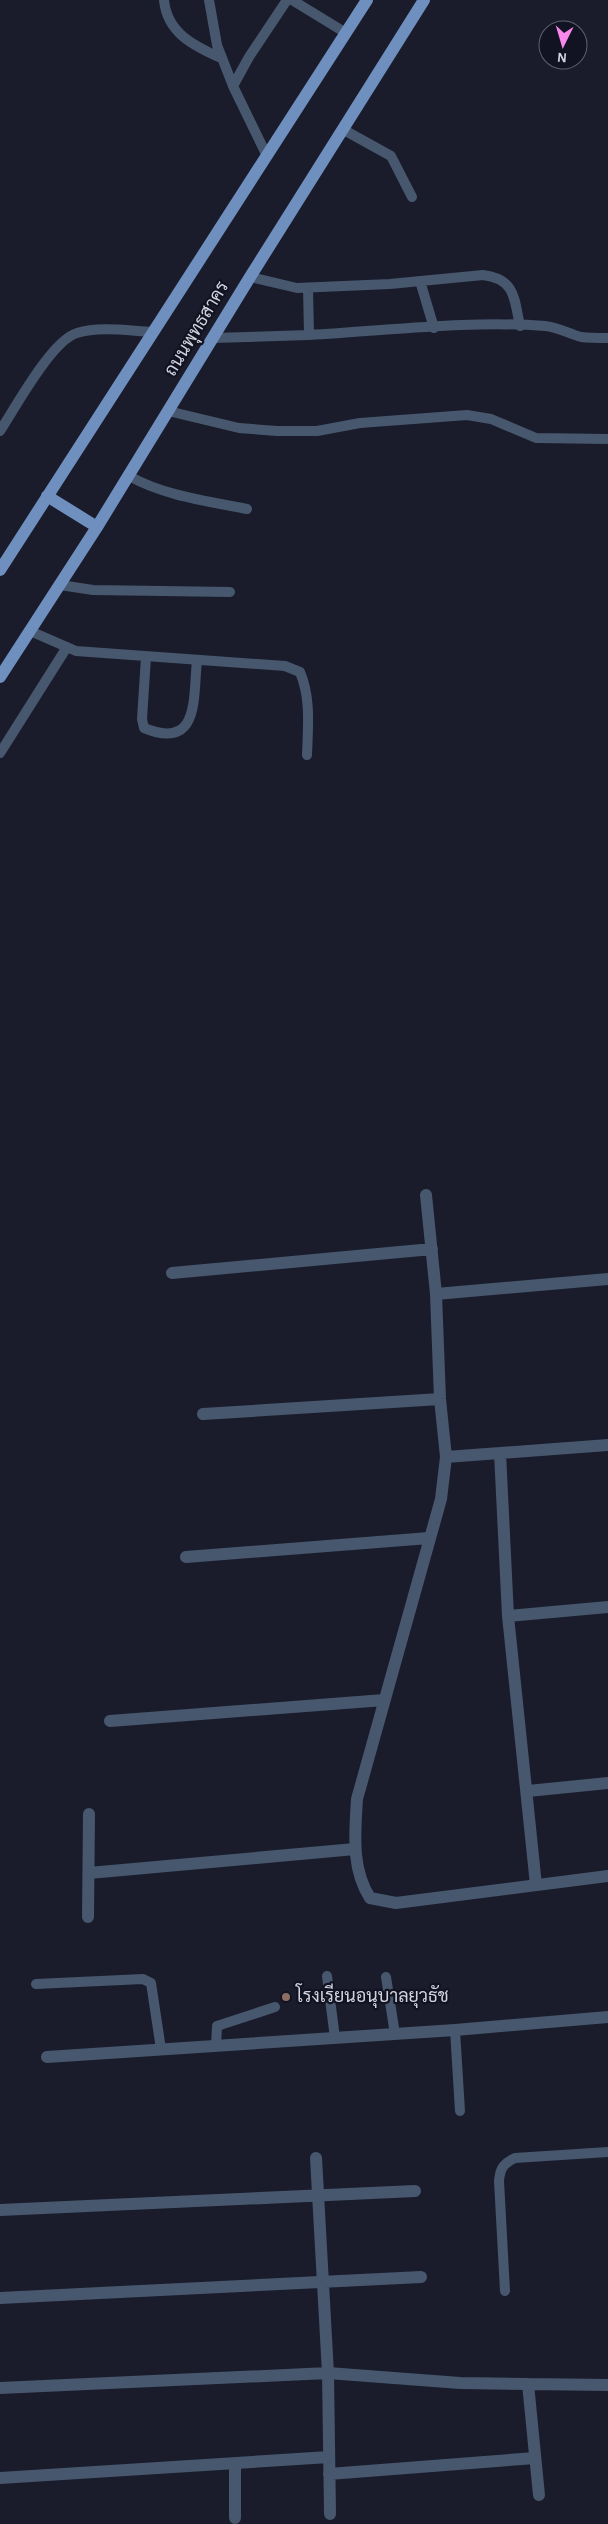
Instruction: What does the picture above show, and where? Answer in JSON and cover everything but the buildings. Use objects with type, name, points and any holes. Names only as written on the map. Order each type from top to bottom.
[{"type":"main road","name":"ถนนพุทธสาคร","points":[[0,570],[367,0]]},
{"type":"main road","name":"ถนนพุทธสาคร","points":[[0,677],[129,476],[250,277],[424,0]]},
{"type":"main road","points":[[47,496],[97,527]]},
{"type":"street","points":[[426,1195],[436,1294],[440,1399],[446,1457],[441,1499],[357,1799],[355,1849],[361,1884],[370,1898],[396,1903],[608,1876]]},
{"type":"street","points":[[172,1273],[432,1248]]},
{"type":"street","points":[[436,1294],[608,1279]]},
{"type":"street","points":[[203,1414],[440,1399]]},
{"type":"street","points":[[446,1457],[608,1445]]},
{"type":"street","points":[[500,1453],[508,1616],[528,1791],[536,1885]]},
{"type":"street","points":[[186,1557],[429,1538]]},
{"type":"street","points":[[508,1616],[608,1608]]},
{"type":"street","points":[[110,1722],[384,1700]]},
{"type":"street","points":[[528,1791],[608,1783]]},
{"type":"street","points":[[88,1917],[89,1814]]},
{"type":"street","points":[[89,1872],[355,1849]]},
{"type":"street","points":[[47,2057],[455,2030],[608,2017]]},
{"type":"street","points":[[316,2158],[328,2373],[330,2514]]},
{"type":"street","points":[[0,2210],[416,2191]]},
{"type":"street","points":[[0,2298],[421,2277]]},
{"type":"street","points":[[0,2388],[328,2373],[460,2383],[608,2385]]},
{"type":"street","points":[[528,2384],[539,2495]]},
{"type":"street","points":[[0,2478],[329,2457]]},
{"type":"street","points":[[329,2474],[535,2458]]},
{"type":"street","points":[[235,2463],[235,2518]]},
{"type":"lane","points":[[164,0],[173,28],[192,45],[222,58]]},
{"type":"lane","points":[[209,0],[217,45],[233,86],[267,156]]},
{"type":"lane","points":[[233,86],[287,0]]},
{"type":"lane","points":[[292,0],[346,33]]},
{"type":"lane","points":[[344,130],[391,156],[412,197]]},
{"type":"lane","points":[[250,277],[279,286],[308,288],[483,275],[498,278],[512,289],[520,326]]},
{"type":"lane","points":[[420,281],[434,328]]},
{"type":"lane","points":[[308,288],[309,335]]},
{"type":"lane","points":[[213,338],[309,335],[460,325],[546,326],[562,329],[580,336],[608,338]]},
{"type":"lane","points":[[0,432],[38,372],[59,344],[74,333],[93,330],[153,332]]},
{"type":"lane","points":[[168,411],[239,428],[277,431],[317,431],[360,423],[467,416],[491,419],[536,438],[608,439]]},
{"type":"lane","points":[[129,476],[148,487],[247,509]]},
{"type":"lane","points":[[60,585],[93,590],[230,592]]},
{"type":"lane","points":[[30,631],[67,647],[95,653],[285,666],[300,672],[305,684],[308,705],[307,754]]},
{"type":"lane","points":[[0,753],[67,647]]},
{"type":"lane","points":[[146,657],[142,719],[144,728],[154,733],[179,733],[187,727],[191,715],[197,660]]},
{"type":"lane","points":[[327,1976],[335,2038]]},
{"type":"lane","points":[[386,1977],[395,2034]]},
{"type":"lane","points":[[36,1984],[144,1979],[151,1983],[161,2050]]},
{"type":"lane","points":[[216,2046],[217,2026],[275,2007]]},
{"type":"lane","points":[[455,2030],[460,2111]]},
{"type":"lane","points":[[505,2292],[500,2181],[500,2172],[504,2163],[515,2158],[608,2152]]},
{"type":"place","name":"โรงเรียนอนุบาลยุวธัช","points":[[286,1997]]}]
